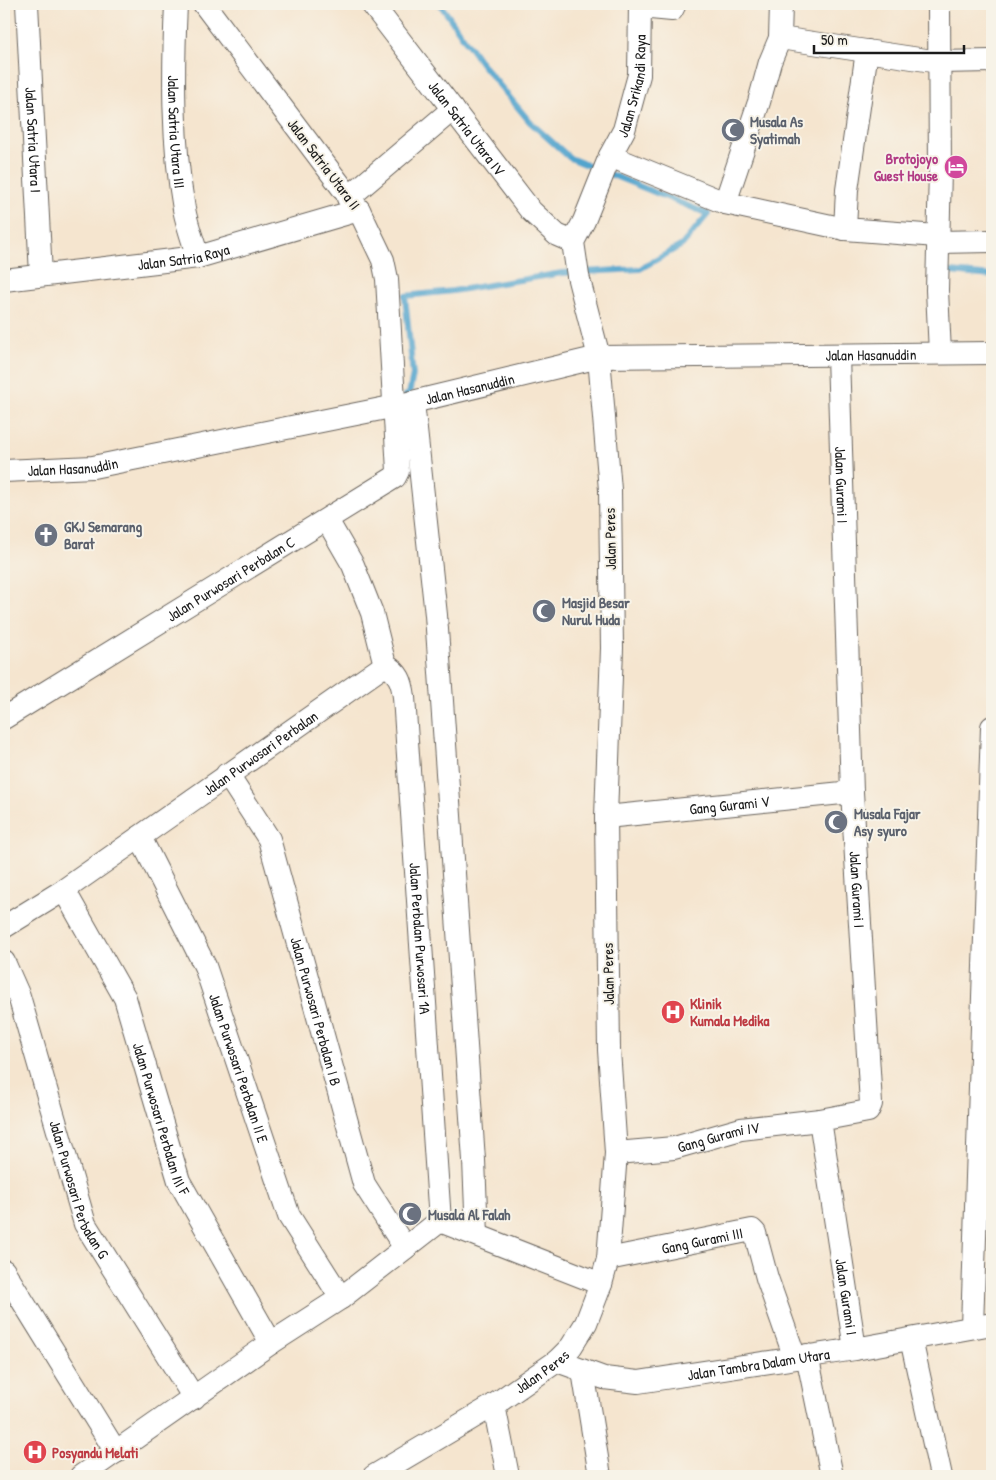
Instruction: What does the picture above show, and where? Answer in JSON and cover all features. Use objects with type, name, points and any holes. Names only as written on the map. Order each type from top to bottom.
[{"type":"street","name":"Jalan Satria Utara I","points":[[27,4],[41,275]]},
{"type":"street","name":"Jalan Satria Utara III","points":[[176,4],[173,59],[176,137],[184,209],[198,257]]},
{"type":"street","name":"Jalan Satria Utara II","points":[[204,4],[354,204],[383,260],[387,278],[400,402]]},
{"type":"street","name":"Jalan Satria Utara IV","points":[[372,4],[531,211],[557,235],[573,245]]},
{"type":"street","points":[[640,5],[672,10],[675,4]]},
{"type":"street","points":[[725,203],[759,102],[770,62],[780,38],[780,4]]},
{"type":"street","points":[[939,4],[936,290],[940,354]]},
{"type":"street","name":"Jalan Srikandi Raya","points":[[573,245],[624,130],[639,74],[640,5]]},
{"type":"street","points":[[780,38],[939,62],[992,61]]},
{"type":"street","points":[[845,229],[847,190],[866,51]]},
{"type":"street","points":[[354,204],[454,109]]},
{"type":"street","points":[[606,167],[725,203],[845,229],[937,246],[992,241]]},
{"type":"street","name":"Jalan Satria Raya","points":[[4,280],[198,257],[354,204]]},
{"type":"street","points":[[573,245],[578,276],[598,357]]},
{"type":"street","name":"Jalan Hasanuddin","points":[[4,471],[93,467],[400,402],[598,357],[992,353]]},
{"type":"street","name":"Jalan Gurami I","points":[[838,356],[852,792],[871,1104],[868,1111],[820,1120],[855,1349]]},
{"type":"street","name":"Jalan Peres","points":[[374,1476],[494,1405],[556,1361],[571,1347],[586,1323],[602,1284],[608,1259],[616,1153],[609,1050],[606,817],[612,648],[610,500],[598,357]]},
{"type":"street","points":[[400,402],[436,615],[474,1150],[477,1236]]},
{"type":"street","name":"Jalan Purwosari Perbalan C","points":[[4,718],[327,520],[397,474],[400,402]]},
{"type":"street","points":[[327,520],[353,565],[372,613],[385,664]]},
{"type":"street","name":"Jalan Purwosari Perbalan","points":[[4,928],[64,890],[385,664]]},
{"type":"street","name":"Jalan Perbalan Purwosari 1A","points":[[385,664],[395,671],[400,678],[404,697],[440,1221]]},
{"type":"street","points":[[982,1326],[992,727]]},
{"type":"street","name":"Jalan Purwosari Perbalan I B","points":[[227,774],[269,839],[364,1184],[405,1248]]},
{"type":"street","name":"Gang Gurami V","points":[[606,817],[852,792]]},
{"type":"street","name":"Jalan Purwosari Perbalan II E","points":[[140,837],[206,966],[290,1216],[341,1298]]},
{"type":"street","name":"Jalan Purwosari Perbalan III F","points":[[64,890],[125,998],[179,1181],[271,1343]]},
{"type":"street","name":"Jalan Purwosari Perbalan G","points":[[4,962],[18,996],[84,1224],[194,1398]]},
{"type":"street","name":"Gang Gurami IV","points":[[616,1153],[674,1148],[741,1130],[820,1120]]},
{"type":"street","points":[[81,1476],[271,1343],[341,1298],[440,1221],[602,1284]]},
{"type":"street","name":"Gang Gurami III","points":[[608,1259],[752,1230],[755,1233],[770,1287],[801,1357]]},
{"type":"street","points":[[4,1271],[116,1452]]},
{"type":"street","name":"Jalan Tambra Dalam Utara","points":[[556,1361],[604,1378],[638,1382],[911,1340],[982,1326]]},
{"type":"street","points":[[911,1340],[941,1476]]},
{"type":"street","points":[[801,1357],[832,1476]]},
{"type":"street","points":[[583,1371],[600,1476]]},
{"type":"street","points":[[494,1405],[508,1476]]},
{"type":"waterway","points":[[405,396],[409,394],[413,375],[405,296],[453,291],[562,273],[640,269],[682,245],[708,214],[570,158],[530,122],[481,63],[440,4]]},
{"type":"waterway","points":[[951,272],[992,276]]},
{"type":"place","name":"Musala As Syatimah","points":[[733,130]]},
{"type":"place","name":"Brotojoyo Guest House","points":[[956,167]]},
{"type":"place","name":"GKJ Semarang Barat","points":[[46,535]]},
{"type":"place","name":"Masjid Besar Nurul Huda","points":[[544,611]]},
{"type":"place","name":"Musala Fajar Asy syuro","points":[[836,822]]},
{"type":"place","name":"Klinik Kumala Medika","points":[[673,1012]]},
{"type":"place","name":"Musala Al Falah","points":[[410,1214]]},
{"type":"place","name":"Posyandu Melati","points":[[35,1452]]}]
